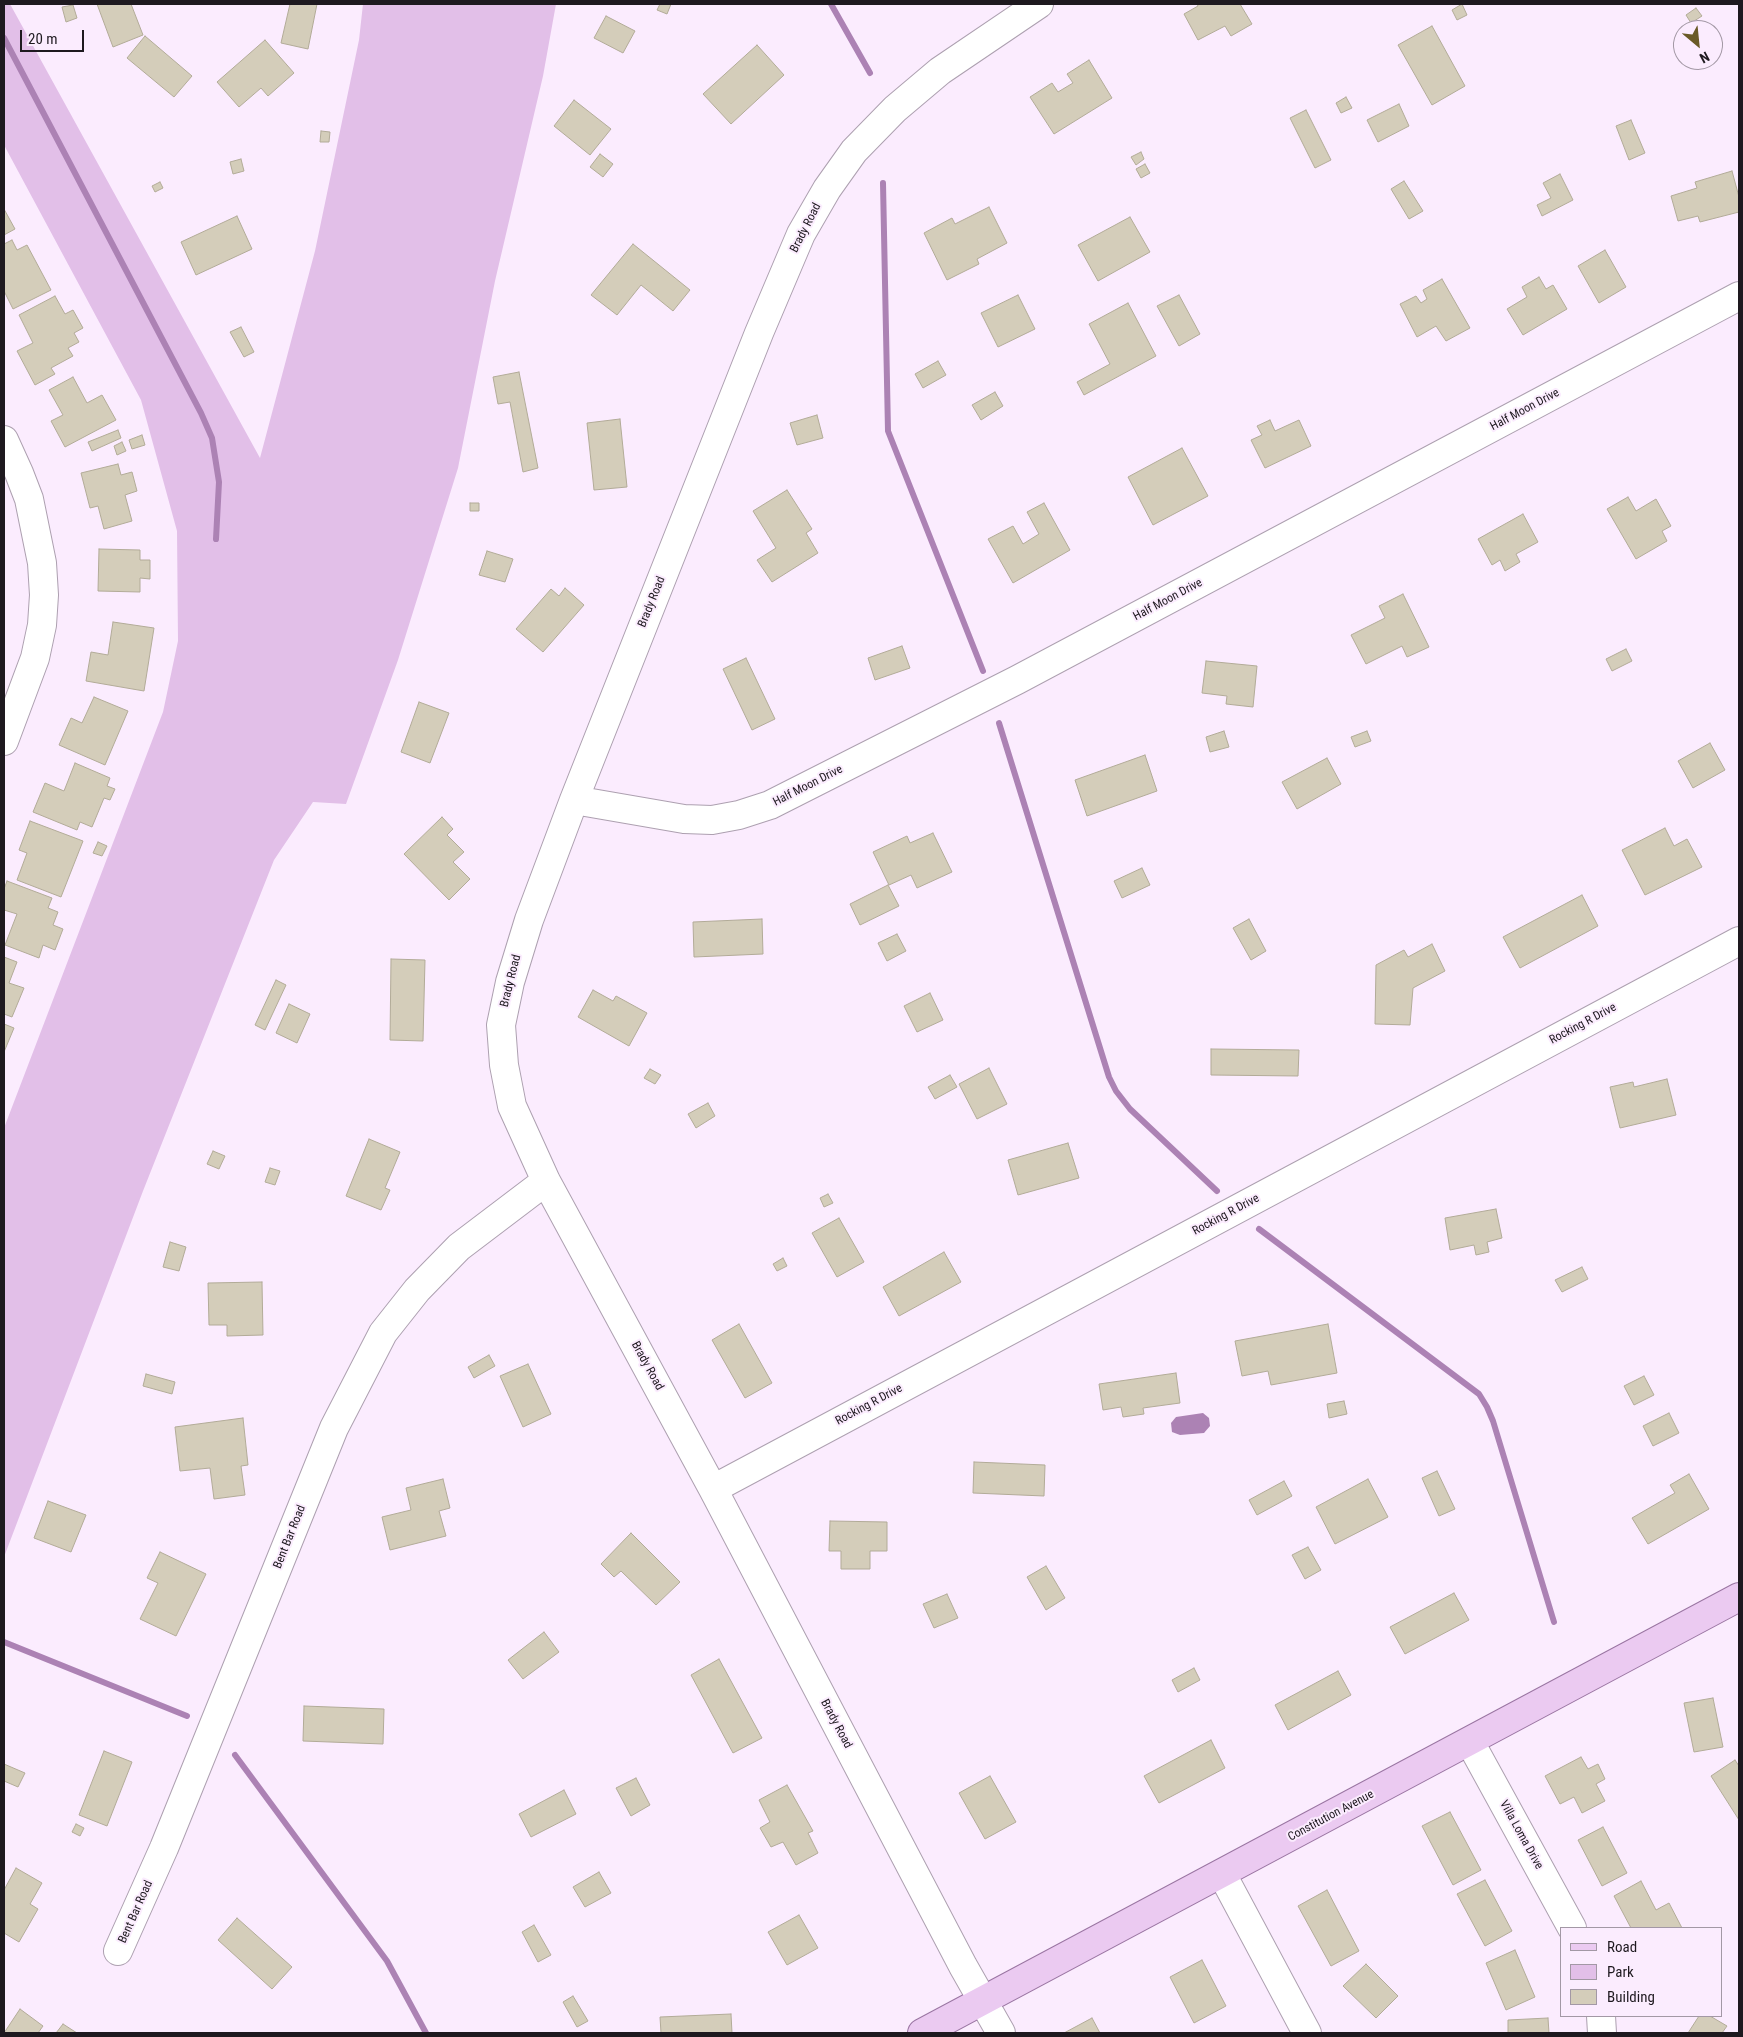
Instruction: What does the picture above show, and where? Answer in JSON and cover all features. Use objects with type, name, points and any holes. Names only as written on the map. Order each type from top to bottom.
[{"type":"main road","name":"Constitution Avenue","points":[[922,2033],[1739,1597]]},
{"type":"street","name":"Brady Road","points":[[1002,2033],[963,1966],[713,1488],[546,1181],[512,1106],[504,1065],[501,1025],[510,982],[528,920],[759,333],[801,234],[813,212],[854,151],[895,109],[940,71],[1039,4]]},
{"type":"street","name":"Half Moon Drive","points":[[574,800],[684,819],[712,820],[739,815],[770,805],[1017,680],[1739,296]]},
{"type":"street","points":[[4,440],[20,473],[29,499],[42,563],[44,595],[42,625],[35,658],[13,692],[4,741]]},
{"type":"street","name":"Rocking R Drive","points":[[713,1488],[1739,941]]},
{"type":"street","name":"Bent Bar Road","points":[[118,1951],[164,1848],[334,1428],[383,1333],[417,1290],[459,1247],[546,1181]]},
{"type":"street","name":"Villa Loma Drive","points":[[1470,1742],[1571,1927]]},
{"type":"street","points":[[1222,1874],[1307,2033]]},
{"type":"street","points":[[1601,2017],[1602,2033]]},
{"type":"green space","points":[[4,4],[10,4],[260,458],[315,251],[359,40],[363,4],[556,4],[543,76],[495,281],[458,468],[398,660],[346,804],[313,802],[274,860],[143,1191],[4,1557],[4,1128],[163,712],[178,641],[177,531],[141,400],[4,145]]},
{"type":"shaded area","points":[[1203,1413],[1209,1418],[1210,1426],[1204,1433],[1180,1435],[1172,1432],[1171,1423],[1176,1417]]},
{"type":"building","points":[[97,4],[131,4],[143,35],[113,47]]},
{"type":"building","points":[[290,4],[317,4],[308,49],[281,43]]},
{"type":"building","points":[[660,4],[671,4],[667,14],[657,10]]},
{"type":"building","points":[[1197,4],[1240,4],[1252,24],[1231,36],[1225,26],[1198,40],[1184,14],[1198,6]]},
{"type":"building","points":[[1462,4],[1467,15],[1457,20],[1452,10]]},
{"type":"building","points":[[73,5],[77,18],[66,22],[62,7]]},
{"type":"building","points":[[1696,8],[1702,16],[1696,20],[1689,20],[1686,15]]},
{"type":"building","points":[[606,16],[635,31],[623,53],[594,38]]},
{"type":"building","points":[[1432,26],[1465,86],[1432,105],[1398,45]]},
{"type":"building","points":[[145,36],[192,76],[174,97],[127,58]]},
{"type":"building","points":[[265,40],[294,73],[268,96],[261,88],[239,107],[217,82]]},
{"type":"building","points":[[757,45],[784,75],[731,124],[703,94]]},
{"type":"building","points":[[1089,60],[1112,98],[1054,134],[1030,97],[1052,83],[1058,92],[1073,83],[1067,74]]},
{"type":"building","points":[[1346,97],[1352,108],[1341,113],[1336,103]]},
{"type":"building","points":[[574,100],[611,129],[590,155],[554,126]]},
{"type":"building","points":[[1399,104],[1409,126],[1378,142],[1367,120]]},
{"type":"building","points":[[1306,110],[1331,160],[1315,168],[1290,118]]},
{"type":"building","points":[[1631,120],[1645,153],[1629,160],[1616,126]]},
{"type":"building","points":[[321,131],[330,132],[329,142],[320,142]]},
{"type":"building","points":[[1141,152],[1144,159],[1136,165],[1131,157]]},
{"type":"building","points":[[600,154],[613,164],[603,177],[590,167]]},
{"type":"building","points":[[241,159],[244,171],[233,174],[230,162]]},
{"type":"building","points":[[1145,164],[1150,173],[1141,178],[1136,169]]},
{"type":"building","points":[[1732,171],[1739,197],[1739,212],[1700,222],[1698,216],[1678,221],[1671,196],[1697,188],[1695,182]]},
{"type":"building","points":[[1560,174],[1573,200],[1542,216],[1537,205],[1551,198],[1543,183]]},
{"type":"building","points":[[1404,181],[1423,211],[1409,219],[1391,189]]},
{"type":"building","points":[[160,182],[163,188],[155,192],[152,186]]},
{"type":"building","points":[[989,207],[1007,243],[977,259],[979,264],[947,280],[924,233],[952,218],[955,224]]},
{"type":"building","points":[[4,209],[15,229],[4,235]]},
{"type":"building","points":[[237,216],[252,249],[196,275],[181,242]]},
{"type":"building","points":[[1130,217],[1150,252],[1098,281],[1078,245]]},
{"type":"building","points":[[12,240],[17,250],[27,245],[51,290],[13,309],[4,291],[4,244]]},
{"type":"building","points":[[633,244],[690,290],[673,311],[641,285],[617,315],[591,295]]},
{"type":"building","points":[[1605,250],[1626,287],[1599,303],[1578,266]]},
{"type":"building","points":[[1539,277],[1546,289],[1553,285],[1567,309],[1523,335],[1507,309],[1527,297],[1522,287]]},
{"type":"building","points":[[1442,279],[1470,328],[1446,341],[1436,326],[1417,337],[1400,304],[1416,296],[1421,303],[1427,299],[1423,290]]},
{"type":"building","points":[[1018,295],[1035,329],[998,347],[981,313]]},
{"type":"building","points":[[1179,295],[1200,334],[1179,346],[1157,306]]},
{"type":"building","points":[[55,296],[65,314],[73,310],[83,328],[74,333],[79,342],[68,348],[73,356],[51,368],[55,374],[35,385],[17,351],[33,343],[19,315]]},
{"type":"building","points":[[1128,303],[1156,356],[1084,395],[1077,382],[1110,364],[1089,324]]},
{"type":"building","points":[[241,327],[254,352],[244,357],[230,332]]},
{"type":"building","points":[[938,361],[946,375],[923,388],[915,374]]},
{"type":"building","points":[[519,372],[538,468],[523,472],[510,402],[498,404],[493,377]]},
{"type":"building","points":[[73,377],[87,403],[102,395],[116,420],[65,447],[51,421],[63,415],[49,390]]},
{"type":"building","points":[[995,392],[1003,406],[981,420],[972,405]]},
{"type":"building","points":[[817,415],[823,438],[797,445],[790,423]]},
{"type":"building","points":[[620,419],[627,487],[594,490],[587,423]]},
{"type":"building","points":[[1270,420],[1275,431],[1299,420],[1311,446],[1265,468],[1251,440],[1262,435],[1257,426]]},
{"type":"building","points":[[118,430],[121,438],[92,451],[88,442]]},
{"type":"building","points":[[142,435],[145,445],[132,449],[129,440]]},
{"type":"building","points":[[122,442],[126,451],[117,455],[114,446]]},
{"type":"building","points":[[1182,448],[1208,496],[1153,525],[1128,477]]},
{"type":"building","points":[[118,464],[121,475],[132,472],[137,491],[125,495],[132,521],[104,529],[98,506],[90,508],[81,473]]},
{"type":"building","points":[[787,490],[812,529],[806,533],[818,553],[772,582],[757,560],[776,548],[753,511]]},
{"type":"building","points":[[1628,497],[1636,511],[1656,499],[1671,526],[1662,531],[1667,541],[1636,559],[1607,509]]},
{"type":"building","points":[[470,503],[479,503],[479,511],[470,511]]},
{"type":"building","points":[[1044,503],[1070,550],[1013,583],[988,539],[1013,526],[1023,544],[1039,534],[1027,512]]},
{"type":"building","points":[[1523,514],[1538,542],[1516,554],[1520,562],[1505,571],[1500,560],[1492,565],[1478,539]]},
{"type":"building","points":[[99,549],[140,550],[140,560],[150,560],[150,579],[140,578],[140,592],[98,591]]},
{"type":"building","points":[[487,551],[513,559],[505,582],[479,575]]},
{"type":"building","points":[[565,588],[584,605],[543,652],[516,629],[551,589],[559,596]]},
{"type":"building","points":[[1403,594],[1429,647],[1407,657],[1402,646],[1366,664],[1351,635],[1385,618],[1379,606]]},
{"type":"building","points":[[113,622],[154,628],[144,691],[86,681],[91,652],[108,655]]},
{"type":"building","points":[[902,646],[910,668],[875,680],[868,658]]},
{"type":"building","points":[[1626,649],[1632,661],[1612,671],[1606,659]]},
{"type":"building","points":[[746,658],[775,719],[752,730],[723,669]]},
{"type":"building","points":[[1206,661],[1257,666],[1253,707],[1226,704],[1227,696],[1202,693]]},
{"type":"building","points":[[94,697],[128,711],[105,765],[59,745],[71,718],[82,723]]},
{"type":"building","points":[[419,702],[449,713],[430,763],[401,752]]},
{"type":"building","points":[[1224,731],[1229,747],[1210,752],[1206,737]]},
{"type":"building","points":[[1367,731],[1371,741],[1355,747],[1351,737]]},
{"type":"building","points":[[1710,743],[1725,770],[1693,788],[1678,761]]},
{"type":"building","points":[[1145,755],[1157,791],[1087,816],[1075,780]]},
{"type":"building","points":[[1327,758],[1341,784],[1297,809],[1282,782]]},
{"type":"building","points":[[75,763],[110,778],[107,786],[115,789],[110,800],[104,798],[92,827],[80,822],[77,830],[33,812],[45,783],[64,791]]},
{"type":"building","points":[[442,817],[453,829],[447,835],[464,852],[453,862],[470,879],[449,900],[404,854]]},
{"type":"building","points":[[30,821],[83,841],[61,897],[17,880],[27,853],[19,850]]},
{"type":"building","points":[[1665,828],[1674,846],[1687,839],[1702,867],[1645,895],[1622,850]]},
{"type":"building","points":[[933,833],[952,872],[917,888],[911,875],[889,885],[873,852],[907,836],[910,843]]},
{"type":"building","points":[[98,842],[107,846],[102,856],[93,853]]},
{"type":"building","points":[[1142,868],[1150,885],[1122,898],[1114,881]]},
{"type":"building","points":[[7,881],[52,898],[48,908],[58,912],[53,925],[63,929],[55,950],[43,945],[39,958],[5,945],[17,914],[4,910],[4,889]]},
{"type":"building","points":[[888,885],[899,906],[860,925],[850,904]]},
{"type":"building","points":[[1582,895],[1598,926],[1520,968],[1503,937]]},
{"type":"building","points":[[762,919],[763,954],[694,957],[693,922]]},
{"type":"building","points":[[1249,919],[1266,951],[1251,960],[1233,928]]},
{"type":"building","points":[[897,934],[906,951],[887,961],[878,943]]},
{"type":"building","points":[[1432,944],[1445,971],[1413,988],[1410,1025],[1375,1024],[1376,965],[1404,950],[1408,957]]},
{"type":"building","points":[[4,957],[17,962],[9,983],[24,988],[12,1017],[4,1014]]},
{"type":"building","points":[[391,959],[425,960],[423,1041],[390,1040]]},
{"type":"building","points":[[276,980],[286,985],[265,1030],[255,1025]]},
{"type":"building","points":[[593,990],[613,1001],[616,996],[647,1013],[629,1046],[578,1017]]},
{"type":"building","points":[[930,993],[943,1020],[917,1032],[904,1006]]},
{"type":"building","points":[[289,1004],[310,1014],[297,1043],[276,1033]]},
{"type":"building","points":[[4,1024],[14,1028],[4,1052]]},
{"type":"building","points":[[1211,1049],[1299,1050],[1298,1076],[1211,1075]]},
{"type":"building","points":[[989,1068],[1007,1104],[977,1119],[959,1084]]},
{"type":"building","points":[[650,1069],[661,1075],[655,1084],[644,1078]]},
{"type":"building","points":[[950,1075],[957,1087],[935,1099],[928,1087]]},
{"type":"building","points":[[1667,1079],[1676,1115],[1620,1128],[1610,1087],[1633,1082],[1634,1087]]},
{"type":"building","points":[[708,1103],[715,1116],[696,1128],[688,1114]]},
{"type":"building","points":[[369,1139],[400,1152],[385,1188],[390,1190],[381,1210],[346,1196]]},
{"type":"building","points":[[1068,1143],[1079,1178],[1018,1195],[1008,1160]]},
{"type":"building","points":[[213,1151],[225,1156],[219,1169],[207,1164]]},
{"type":"building","points":[[270,1168],[280,1171],[275,1185],[265,1182]]},
{"type":"building","points":[[828,1194],[833,1203],[824,1207],[820,1198]]},
{"type":"building","points":[[1496,1209],[1502,1238],[1487,1242],[1489,1252],[1476,1255],[1474,1245],[1450,1250],[1445,1218]]},
{"type":"building","points":[[839,1218],[864,1262],[837,1277],[812,1233]]},
{"type":"building","points":[[170,1242],[186,1247],[179,1271],[163,1267]]},
{"type":"building","points":[[944,1252],[961,1282],[899,1316],[883,1287]]},
{"type":"building","points":[[783,1258],[787,1266],[777,1271],[773,1264]]},
{"type":"building","points":[[1582,1267],[1588,1279],[1562,1292],[1555,1280]]},
{"type":"building","points":[[262,1282],[263,1335],[227,1336],[227,1325],[209,1325],[208,1283]]},
{"type":"building","points":[[739,1324],[772,1383],[745,1398],[712,1340]]},
{"type":"building","points":[[1328,1324],[1337,1373],[1271,1385],[1268,1371],[1242,1376],[1235,1341]]},
{"type":"building","points":[[489,1355],[495,1366],[474,1378],[468,1367]]},
{"type":"building","points":[[528,1364],[551,1414],[523,1427],[500,1376]]},
{"type":"building","points":[[1176,1373],[1180,1403],[1143,1408],[1144,1414],[1123,1417],[1121,1407],[1103,1410],[1099,1384]]},
{"type":"building","points":[[146,1374],[175,1382],[172,1394],[143,1386]]},
{"type":"building","points":[[1644,1376],[1654,1395],[1634,1405],[1624,1386]]},
{"type":"building","points":[[1344,1401],[1347,1414],[1329,1418],[1327,1404]]},
{"type":"building","points":[[1669,1413],[1679,1433],[1653,1446],[1643,1426]]},
{"type":"building","points":[[243,1418],[248,1465],[241,1466],[245,1495],[214,1499],[210,1468],[180,1471],[175,1427]]},
{"type":"building","points":[[974,1462],[1045,1465],[1044,1496],[973,1493]]},
{"type":"building","points":[[1437,1471],[1455,1509],[1439,1516],[1422,1478]]},
{"type":"building","points":[[1689,1474],[1709,1509],[1648,1544],[1632,1518],[1675,1493],[1670,1485]]},
{"type":"building","points":[[443,1479],[450,1508],[439,1511],[446,1536],[390,1550],[382,1517],[411,1510],[406,1488]]},
{"type":"building","points":[[1368,1479],[1388,1517],[1335,1544],[1316,1507]]},
{"type":"building","points":[[1284,1481],[1292,1496],[1257,1515],[1249,1500]]},
{"type":"building","points":[[48,1501],[86,1515],[71,1552],[34,1538]]},
{"type":"building","points":[[830,1521],[887,1522],[887,1551],[870,1551],[870,1569],[841,1569],[841,1551],[829,1551]]},
{"type":"building","points":[[631,1533],[680,1582],[656,1605],[621,1571],[614,1577],[601,1564]]},
{"type":"building","points":[[1308,1547],[1321,1570],[1305,1579],[1292,1555]]},
{"type":"building","points":[[160,1552],[206,1574],[176,1636],[140,1619],[158,1583],[147,1578]]},
{"type":"building","points":[[1046,1566],[1065,1598],[1046,1610],[1027,1577]]},
{"type":"building","points":[[1454,1593],[1469,1620],[1405,1654],[1390,1627]]},
{"type":"building","points":[[947,1594],[958,1618],[934,1628],[923,1604]]},
{"type":"building","points":[[544,1632],[559,1652],[523,1679],[508,1660]]},
{"type":"building","points":[[719,1659],[762,1738],[733,1753],[691,1675]]},
{"type":"building","points":[[1194,1668],[1200,1680],[1178,1692],[1172,1680]]},
{"type":"building","points":[[1338,1671],[1351,1695],[1288,1730],[1275,1705]]},
{"type":"building","points":[[1713,1698],[1723,1747],[1694,1752],[1684,1703]]},
{"type":"building","points":[[304,1706],[384,1709],[383,1744],[303,1741]]},
{"type":"building","points":[[1211,1740],[1225,1768],[1159,1803],[1144,1776]]},
{"type":"building","points":[[104,1751],[132,1762],[107,1826],[79,1815]]},
{"type":"building","points":[[1581,1757],[1588,1769],[1598,1764],[1605,1779],[1596,1784],[1605,1801],[1582,1813],[1574,1797],[1560,1804],[1545,1776]]},
{"type":"building","points":[[1735,1760],[1739,1766],[1739,1820],[1711,1776]]},
{"type":"building","points":[[4,1764],[25,1773],[18,1787],[4,1781]]},
{"type":"building","points":[[990,1776],[1016,1822],[985,1839],[959,1793]]},
{"type":"building","points":[[636,1778],[650,1805],[631,1816],[616,1788]]},
{"type":"building","points":[[787,1785],[813,1831],[808,1833],[818,1853],[796,1865],[783,1842],[771,1847],[760,1828],[770,1822],[759,1800]]},
{"type":"building","points":[[564,1790],[576,1814],[531,1837],[519,1814]]},
{"type":"building","points":[[1450,1812],[1481,1870],[1453,1885],[1422,1826]]},
{"type":"building","points":[[76,1824],[84,1828],[80,1836],[72,1832]]},
{"type":"building","points":[[1603,1827],[1627,1873],[1602,1886],[1578,1840]]},
{"type":"building","points":[[16,1868],[42,1883],[30,1904],[38,1909],[19,1942],[4,1933],[4,1890]]},
{"type":"building","points":[[599,1872],[611,1893],[585,1907],[573,1887]]},
{"type":"building","points":[[1485,1880],[1512,1931],[1485,1946],[1457,1894]]},
{"type":"building","points":[[1641,1881],[1656,1910],[1669,1903],[1681,1927],[1630,1927],[1614,1896]]},
{"type":"building","points":[[1327,1890],[1359,1951],[1331,1966],[1298,1906]]},
{"type":"building","points":[[799,1915],[818,1948],[787,1965],[768,1932]]},
{"type":"building","points":[[237,1918],[292,1967],[272,1989],[218,1940]]},
{"type":"building","points":[[534,1925],[551,1955],[538,1962],[522,1932]]},
{"type":"building","points":[[1515,1950],[1535,1997],[1506,2010],[1486,1963]]},
{"type":"building","points":[[1202,1960],[1226,2006],[1194,2023],[1170,1977]]},
{"type":"building","points":[[1366,1964],[1398,1996],[1376,2018],[1343,1986]]},
{"type":"building","points":[[573,1996],[588,2021],[577,2027],[563,2002]]},
{"type":"building","points":[[20,2009],[43,2026],[38,2033],[4,2033]]},
{"type":"building","points":[[731,2014],[732,2033],[661,2033],[660,2017]]},
{"type":"building","points":[[1698,2017],[1712,2017],[1727,2026],[1722,2033],[1688,2033]]},
{"type":"building","points":[[1092,2018],[1100,2033],[1064,2033]]},
{"type":"building","points":[[1548,2018],[1549,2033],[1508,2033],[1508,2020]]},
{"type":"building","points":[[63,2024],[77,2033],[56,2033]]},
{"type":"waterway","points":[[831,4],[870,73]]},
{"type":"waterway","points":[[4,38],[201,413],[212,438],[219,482],[216,539]]},
{"type":"waterway","points":[[883,183],[888,431],[983,671]]},
{"type":"waterway","points":[[999,723],[1109,1077],[1116,1091],[1130,1109],[1217,1191]]},
{"type":"waterway","points":[[1259,1229],[1479,1394],[1493,1421],[1554,1622]]},
{"type":"waterway","points":[[4,1642],[187,1716]]},
{"type":"waterway","points":[[235,1755],[387,1961],[426,2033]]}]
